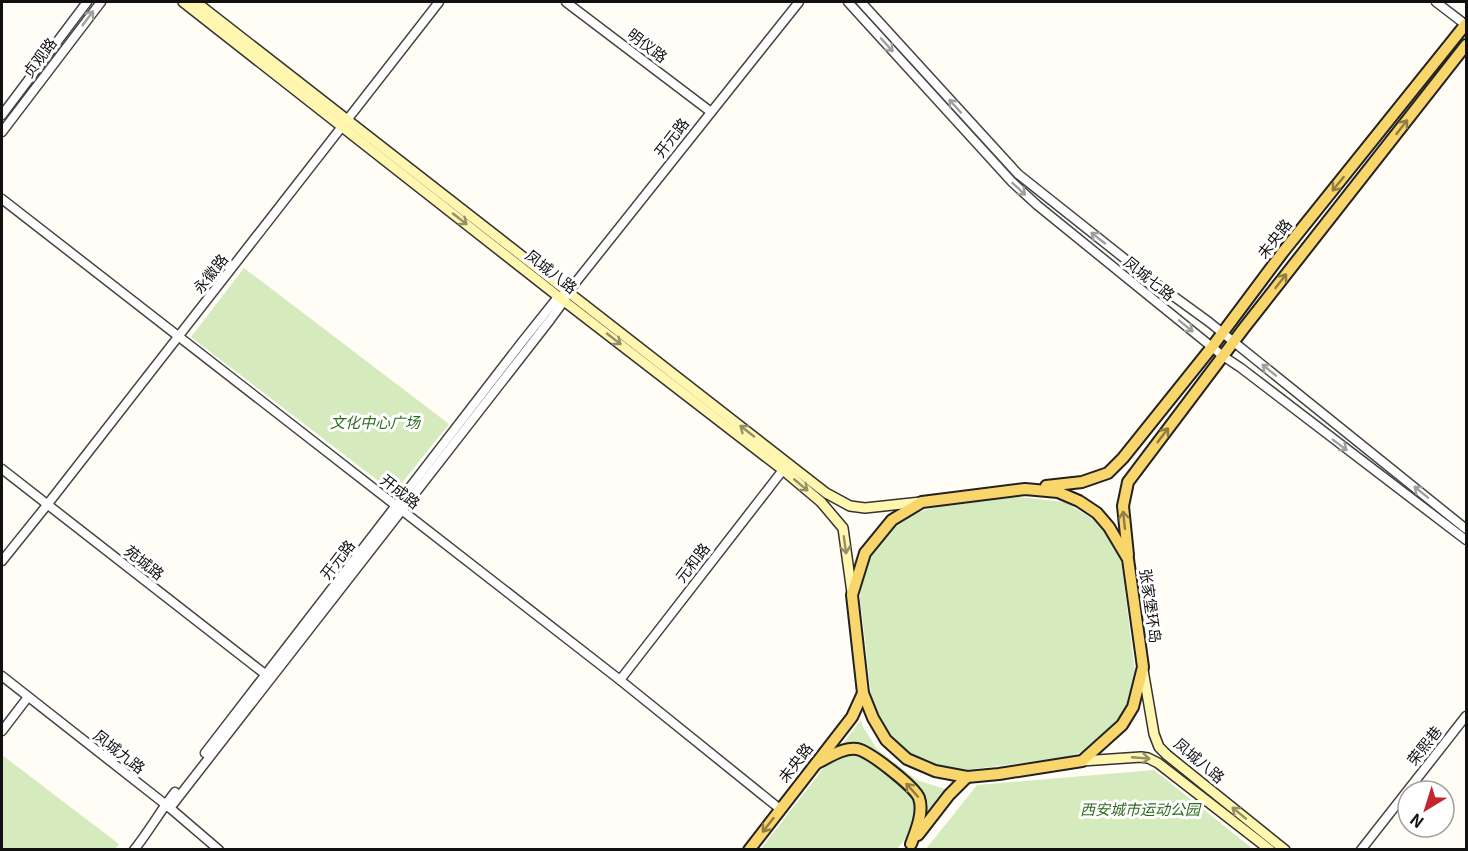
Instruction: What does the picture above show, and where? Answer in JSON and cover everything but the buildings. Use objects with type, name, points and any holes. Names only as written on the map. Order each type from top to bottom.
[{"type":"main road","name":"凤城八路","points":[[183,2],[345,123]]},
{"type":"main road","name":"凤城八路","points":[[196,2],[564,297],[785,466],[850,507],[865,508],[922,502]]},
{"type":"main road","name":"未央路","points":[[1025,489],[1082,482],[1108,473],[1123,458],[1212,347],[1283,252],[1466,25]]},
{"type":"main road","name":"未央路","points":[[1128,559],[1123,506],[1128,482],[1223,356],[1467,45]]},
{"type":"main road","name":"凤城八路","points":[[785,466],[843,528],[852,595]]},
{"type":"main road","name":"张家堡环岛","points":[[1025,489],[1058,492],[1079,501],[1097,513],[1110,528],[1128,559],[1143,667],[1133,707],[1122,725],[1082,761],[967,777],[936,771],[908,759],[886,740],[873,717],[864,693],[852,595],[865,553],[892,520],[922,502],[1025,489]]},
{"type":"main road","name":"凤城八路","points":[[1143,667],[1159,747],[1285,849]]},
{"type":"main road","name":"未央路","points":[[749,849],[852,717],[864,693]]},
{"type":"main road","points":[[815,764],[844,751],[856,749],[868,752],[912,787],[920,798],[920,817],[909,847]]},
{"type":"main road","name":"凤城八路","points":[[1082,761],[1148,758],[1158,763],[1270,849]]},
{"type":"main road","points":[[909,847],[949,795],[967,777]]},
{"type":"street","name":"贞观路","points":[[2,115],[87,2]]},
{"type":"street","name":"贞观路","points":[[2,132],[101,2]]},
{"type":"street","name":"永徽路","points":[[2,561],[439,2]]},
{"type":"street","name":"明仪路","points":[[566,2],[711,112]]},
{"type":"street","name":"开元路","points":[[134,849],[564,297],[799,2]]},
{"type":"street","name":"凤城七路","points":[[848,2],[1012,182],[1037,205],[1223,356],[1467,540]]},
{"type":"street","name":"凤城七路","points":[[861,2],[1018,174],[1234,342],[1467,529]]},
{"type":"street","points":[[1436,2],[1466,25]]},
{"type":"street","name":"开成路","points":[[2,199],[620,680],[780,809]]},
{"type":"street","name":"元和路","points":[[620,680],[785,466]]},
{"type":"street","name":"苑城路","points":[[2,469],[268,676]]},
{"type":"street","name":"凤城九路","points":[[2,676],[219,849]]},
{"type":"street","points":[[2,731],[28,697]]},
{"type":"street","name":"荣熙巷","points":[[1360,849],[1467,716]]},
{"type":"green space","name":"文化中心广场","points":[[244,268],[449,424],[394,493],[191,337]]},
{"type":"green space","points":[[1018,497],[1065,502],[1099,523],[1113,541],[1121,559],[1135,672],[1131,695],[1119,721],[1095,745],[1082,752],[1064,758],[957,771],[929,764],[905,751],[895,742],[879,720],[874,706],[860,601],[864,573],[875,548],[883,537],[904,519],[934,508]]},
{"type":"green space","points":[[861,720],[877,749],[917,780],[945,789],[897,849],[760,850]]},
{"type":"green space","points":[[2,755],[119,844],[115,849],[2,849]]},
{"type":"green space","name":"西安城市运动公园","points":[[1154,770],[1253,849],[926,849],[977,785]]}]
